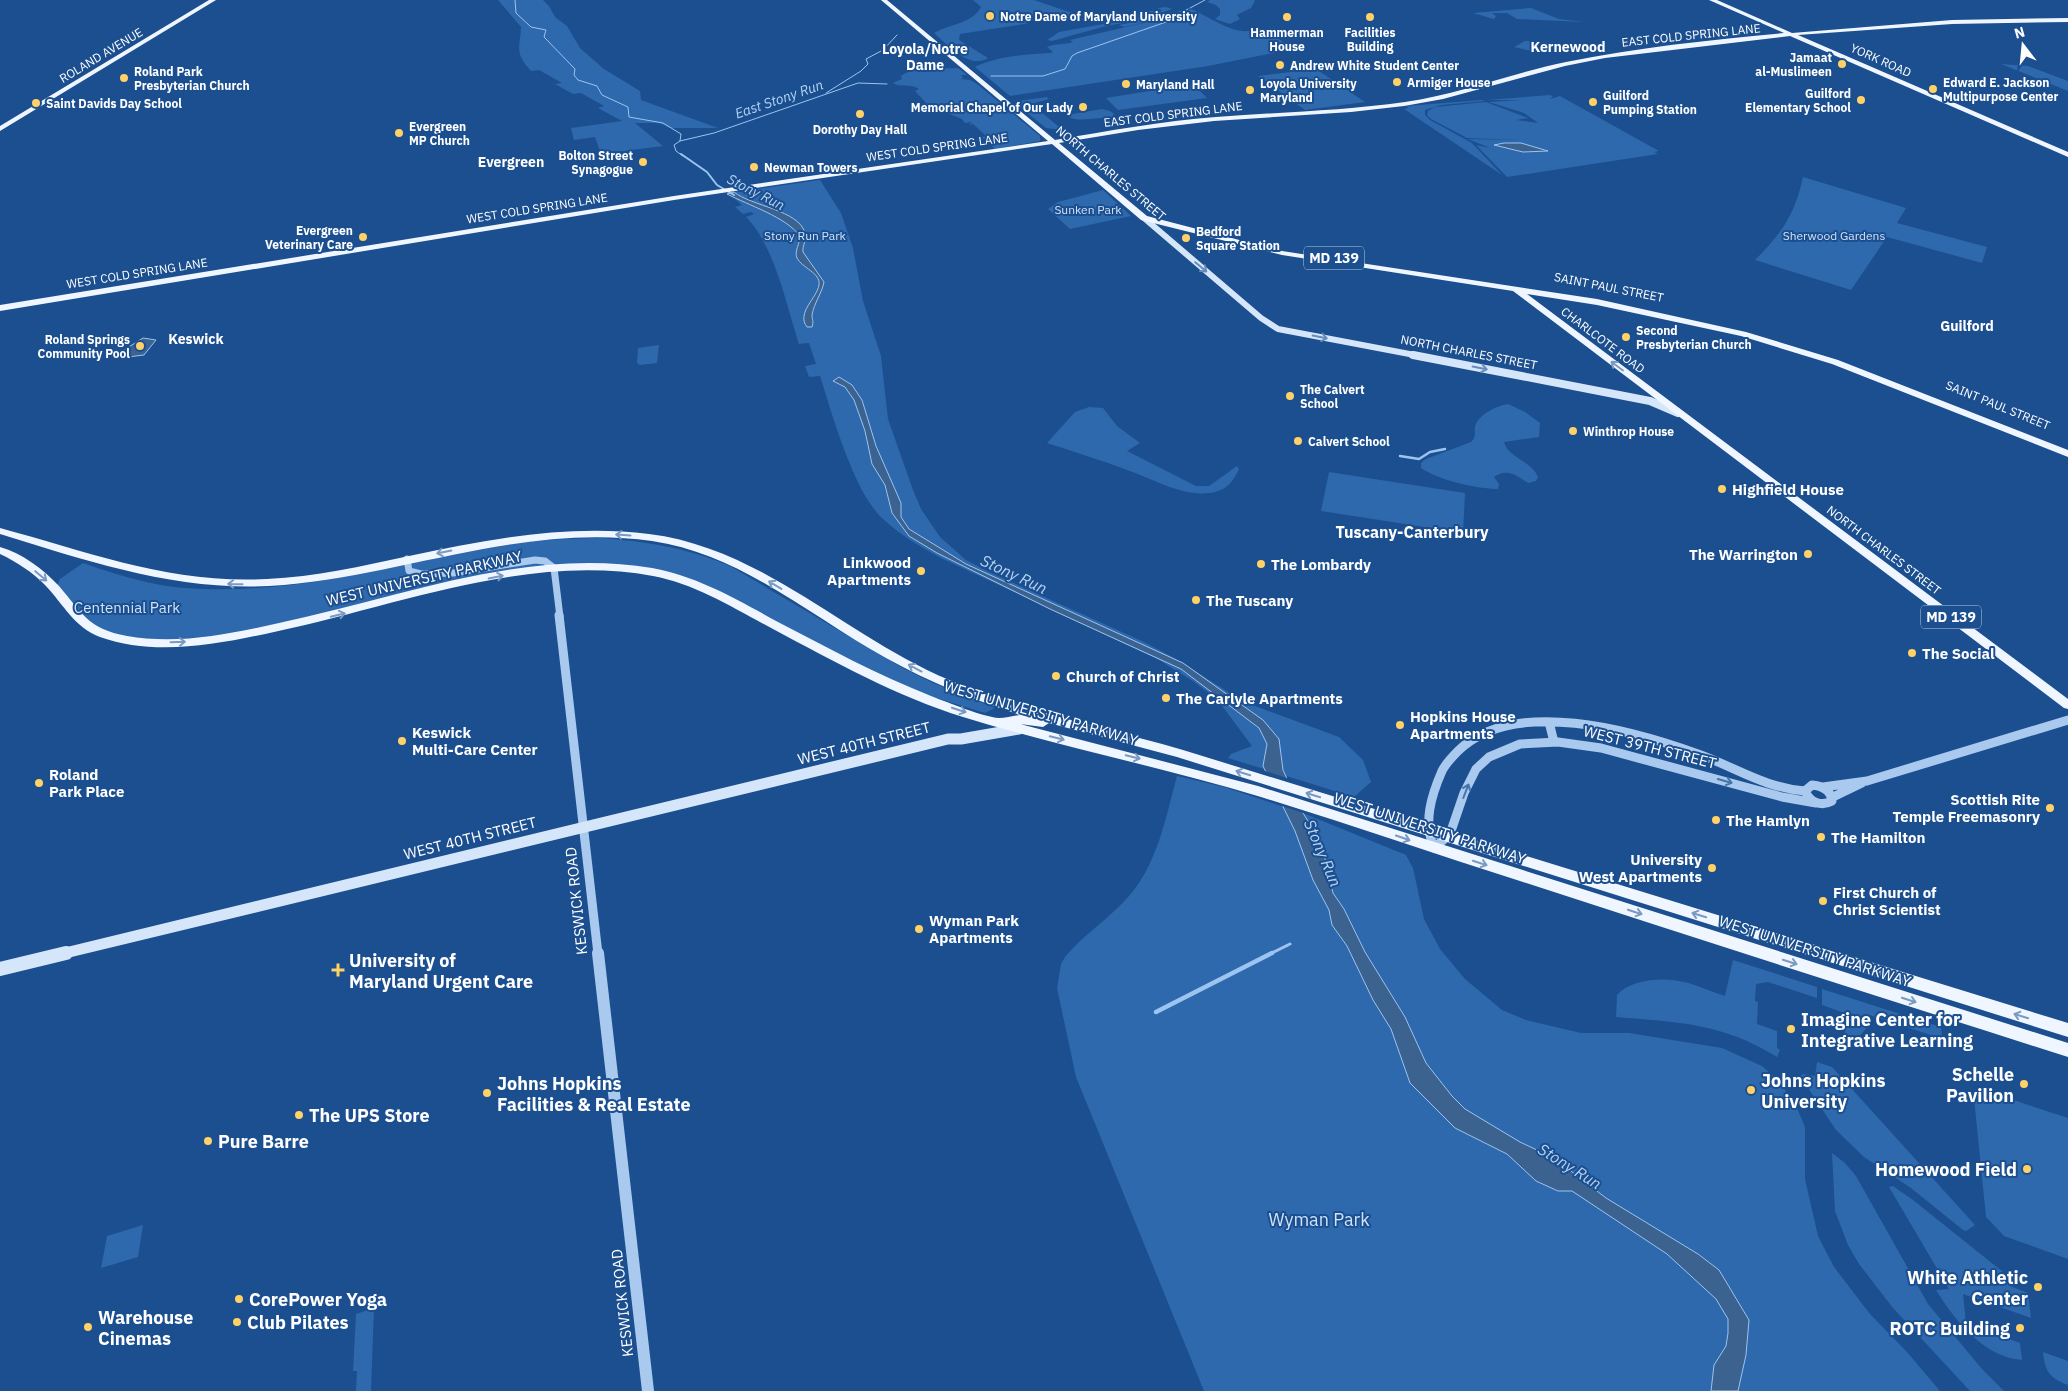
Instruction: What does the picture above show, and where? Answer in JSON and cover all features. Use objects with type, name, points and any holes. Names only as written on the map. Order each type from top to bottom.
[{"type":"main road","name":"ROLAND AVENUE","points":[[0,122],[206,0]]},
{"type":"main road","name":"ROLAND AVENUE","points":[[0,129],[213,0]]},
{"type":"main road","name":"NORTH CHARLES STREET","points":[[884,0],[1273,327],[1650,401],[1685,418],[2068,705]]},
{"type":"main road","name":"YORK ROAD","points":[[1712,0],[2068,156]]},
{"type":"main road","name":"EAST COLD SPRING LANE","points":[[1054,142],[1182,122],[1351,110],[1404,104],[1443,97],[1589,58],[1893,26],[2016,20],[2068,20]]},
{"type":"main road","name":"WEST COLD SPRING LANE","points":[[0,309],[737,189],[1054,142]]},
{"type":"main road","name":"SAINT PAUL STREET","points":[[1131,207],[1152,215],[1234,237],[1331,260],[1507,282],[1655,308],[1796,344],[1918,386],[2068,447]]},
{"type":"main road","name":"SAINT PAUL STREET","points":[[1144,218],[1243,245],[1514,288],[1651,313],[1768,341],[1835,362],[1894,384],[2068,454]]},
{"type":"main road","name":"CHARLCOTE ROAD","points":[[1507,282],[1685,418]]},
{"type":"main road","points":[[1597,391],[1646,397],[1656,395]]},
{"type":"main road","name":"WEST UNIVERSITY PARKWAY","points":[[0,531],[140,573],[226,584],[306,579],[499,542],[566,534],[633,536],[692,546],[722,556],[749,570],[861,638],[922,672],[988,698],[1094,731],[1209,763],[1346,812],[1434,848],[2068,1050]]},
{"type":"main road","name":"WEST UNIVERSITY PARKWAY","points":[[0,550],[26,564],[46,579],[66,607],[86,626],[117,638],[152,642],[198,641],[243,635],[332,617],[490,578],[554,568],[625,568],[675,578],[735,603],[913,694],[1000,723],[1346,812],[1449,836],[2068,1030]]},
{"type":"main road","points":[[1000,723],[1029,720],[1094,731]]},
{"type":"main road","name":"WEST 40TH STREET","points":[[948,739],[959,733],[1000,723]]},
{"type":"main road","name":"WEST 40TH STREET","points":[[0,970],[948,739],[961,739],[1020,728]]},
{"type":"street","points":[[407,559],[410,572],[421,575],[442,574],[535,560],[545,561],[554,568]]},
{"type":"street","name":"KESWICK ROAD","points":[[554,568],[648,1391]]},
{"type":"street","points":[[1805,790],[1807,796],[1816,803],[1828,804],[1832,801],[1833,797],[1867,781],[2068,720]]},
{"type":"street","points":[[1550,722],[1554,742]]},
{"type":"street","name":"WEST 39TH STREET","points":[[1434,848],[1428,830],[1439,773],[1458,748],[1478,733],[1494,727],[1550,722],[1603,729],[1660,742],[1700,754],[1756,781],[1788,790],[1805,790],[1809,786],[1823,787]]},
{"type":"street","name":"WEST 39TH STREET","points":[[1449,836],[1468,784],[1481,764],[1490,756],[1512,746],[1525,743],[1554,742],[1616,752],[1769,794],[1816,803]]},
{"type":"street","points":[[1823,787],[1867,781]]},
{"type":"street","points":[[1823,787],[1833,797]]},
{"type":"street","points":[[1434,848],[1449,836]]},
{"type":"green space","points":[[498,0],[543,0],[555,17],[567,26],[580,48],[604,69],[640,91],[641,100],[718,128],[670,128],[659,123],[635,123],[663,146],[601,154],[595,137],[574,140],[571,128],[622,121],[598,108],[604,106],[581,93],[573,94],[555,84],[562,83],[539,70],[531,71],[520,55],[521,27]]},
{"type":"green space","points":[[973,0],[1034,0],[1078,15],[1064,19],[1041,18],[1024,24],[960,34],[959,40],[988,58],[981,61],[973,61],[952,49],[934,33],[966,20],[977,13],[981,7]]},
{"type":"green space","points":[[1210,0],[1255,1],[1251,8],[1237,15],[1240,19],[1230,24],[1215,19],[1220,15],[1220,9],[1216,5],[1207,2]]},
{"type":"green space","points":[[1166,7],[1172,9],[1135,22],[1171,12],[1154,20],[1124,27],[1119,25],[1134,22],[1113,25],[1052,41],[1047,40],[1059,32],[1126,20],[1146,11],[1161,11],[1157,8]]},
{"type":"green space","points":[[1531,8],[1559,19],[1584,22],[1517,19],[1507,13],[1492,13],[1496,16],[1494,19],[1473,13]]},
{"type":"green space","points":[[1187,9],[1163,23],[1191,9],[1227,27],[1249,31],[1255,36],[1264,36],[1266,33],[1271,34],[1294,49],[1208,66],[1010,96],[975,67],[1002,58],[1051,53],[1053,52],[1047,47],[1070,43],[1073,42],[1070,40],[1156,20]]},
{"type":"green space","points":[[1525,41],[1545,42],[1553,45],[1531,51],[1514,47]]},
{"type":"green space","points":[[2001,64],[2028,66],[2068,81],[2068,91]]},
{"type":"green space","points":[[958,68],[967,75],[961,75],[963,78],[960,79],[970,80],[977,84],[1040,136],[1040,141],[995,149],[982,137],[986,136],[973,124],[969,125],[972,122],[965,123],[962,119],[929,106],[915,91],[919,89],[916,87],[893,83],[902,79],[901,76],[906,73],[913,71]]},
{"type":"green space","points":[[1316,69],[1365,102],[1305,110],[1258,76]]},
{"type":"green space","points":[[1193,84],[1207,98],[1118,110],[1106,98]]},
{"type":"green space","points":[[1553,96],[1550,99],[1560,96],[1659,151],[1654,152],[1658,154],[1507,177],[1476,145],[1490,148],[1468,139],[1517,140],[1467,138],[1427,115],[1428,111],[1435,107],[1486,102],[1528,118],[1516,120],[1538,123],[1524,113],[1489,102],[1520,100],[1486,100]]},
{"type":"green space","points":[[1047,97],[1049,99],[1031,104],[1063,130],[1046,128],[1016,104],[1018,101]]},
{"type":"green space","points":[[1485,101],[1441,105],[1425,110],[1425,115],[1430,120],[1472,143],[1502,175],[1404,109],[1408,108],[1407,106]]},
{"type":"green space","points":[[1102,109],[1114,114],[1111,119],[1082,120],[1066,115]]},
{"type":"green space","name":"Sherwood Gardens","points":[[1803,177],[1906,208],[1897,223],[1987,247],[1982,263],[1887,237],[1851,290],[1755,260],[1773,241],[1786,222],[1796,202]]},
{"type":"green space","name":"Stony Run Park","points":[[820,180],[841,213],[853,248],[863,301],[881,356],[888,419],[921,509],[940,537],[966,560],[1144,642],[1176,659],[1244,702],[1339,737],[1363,760],[1371,782],[1354,797],[1228,758],[1231,754],[1252,746],[1217,699],[1193,681],[1159,660],[941,558],[918,545],[890,525],[872,507],[853,472],[845,452],[820,376],[809,377],[805,366],[816,364],[809,343],[799,344],[772,260],[756,229],[746,217],[754,214],[751,212],[743,214],[735,207],[742,205],[728,193]]},
{"type":"green space","name":"Sunken Park","points":[[1103,190],[1131,216],[1070,229],[1048,209],[1058,202]]},
{"type":"green space","points":[[659,345],[657,363],[640,365],[637,363],[638,348]]},
{"type":"green space","points":[[1508,404],[1525,412],[1540,423],[1539,437],[1504,442],[1510,452],[1531,467],[1538,477],[1536,481],[1528,483],[1515,475],[1503,473],[1494,477],[1499,484],[1498,489],[1489,489],[1447,480],[1421,468],[1421,463],[1426,459],[1471,442],[1475,436],[1475,427],[1480,418],[1494,409]]},
{"type":"green space","points":[[1089,407],[1103,408],[1117,426],[1140,443],[1127,451],[1196,486],[1209,486],[1237,466],[1239,469],[1233,480],[1224,489],[1215,492],[1192,493],[1047,443],[1075,412]]},
{"type":"green space","points":[[1329,472],[1465,493],[1463,533],[1321,511]]},
{"type":"green space","name":"Centennial Park","points":[[598,538],[666,546],[698,554],[730,566],[901,667],[931,682],[995,708],[985,713],[920,693],[810,640],[767,616],[652,570],[627,565],[581,564],[541,567],[330,614],[214,636],[165,640],[118,636],[88,622],[57,585],[60,579],[83,563],[116,574],[174,587],[260,588],[344,577],[522,542]]},
{"type":"green space","name":"Wyman Park","points":[[1177,776],[1224,787],[1290,809],[1327,894],[1448,1105],[1525,1152],[1729,1296],[1728,1391],[1204,1391],[1076,1077],[1057,988],[1061,964],[1065,957],[1080,941],[1122,904],[1139,883],[1147,869],[1160,839]]},
{"type":"green space","points":[[1303,813],[1406,855],[1413,868],[1424,919],[1440,949],[1465,979],[1502,1010],[1526,1020],[1581,1033],[1629,1033],[1722,1048],[1762,1066],[1776,1078],[1795,1103],[1805,1127],[1805,1179],[1818,1236],[1834,1267],[1870,1314],[1907,1352],[1940,1391],[1738,1391],[1746,1355],[1749,1320],[1719,1270],[1698,1254],[1606,1198],[1554,1158],[1520,1142],[1465,1109],[1452,1096],[1426,1063],[1405,1017],[1365,952],[1344,909],[1333,893],[1321,842]]},
{"type":"green space","points":[[1733,960],[1817,987],[1817,998],[1768,982],[1756,984],[1755,1001],[1758,1002],[1757,1024],[1777,1031],[1777,1048],[1780,1050],[1777,1057],[1737,1037],[1699,1026],[1616,1017],[1617,995],[1631,986],[1648,981],[1676,980],[1725,996]]},
{"type":"green space","points":[[1822,989],[1941,1027],[1942,1036],[1937,1037],[1869,1015],[1869,1025],[1859,1037],[1859,1041],[1845,1036],[1844,1013],[1822,1005]]},
{"type":"green space","points":[[1817,1062],[1832,1067],[1975,1225],[1966,1231],[1963,1230],[1911,1188],[1864,1157],[1836,1130],[1800,1076],[1803,1074],[1815,1076]]},
{"type":"green space","name":"Homewood Field","points":[[1989,1092],[2068,1118],[2068,1259],[2004,1236],[1986,1217],[1974,1098]]},
{"type":"green space","points":[[1832,1153],[1845,1163],[1856,1176],[1928,1304],[1982,1369],[2004,1391],[1970,1391],[1893,1308],[1859,1264],[1848,1245],[1835,1211]]},
{"type":"green space","points":[[1893,1186],[2003,1272],[1998,1277],[2010,1286],[2028,1293],[2031,1318],[1963,1294],[1966,1323],[2020,1343],[2022,1360],[1995,1352],[1983,1345],[1952,1314],[1936,1290],[1949,1289],[1889,1187]]},
{"type":"green space","points":[[143,1225],[138,1257],[101,1268],[107,1236]]},
{"type":"green space","points":[[374,1308],[371,1391],[356,1391],[357,1371],[353,1371],[356,1314]]},
{"type":"green space","points":[[2043,1352],[2068,1361],[2068,1385],[2056,1380],[2049,1373]]},
{"type":"water","points":[[1521,143],[1548,151],[1523,152],[1494,145]]},
{"type":"water","points":[[734,192],[784,214],[801,225],[805,233],[803,252],[824,282],[813,311],[812,327],[807,327],[804,322],[804,316],[817,290],[819,281],[797,258],[796,253],[800,236],[794,229],[776,217],[727,194]]},
{"type":"water","name":"Roland Springs Community Pool","points":[[143,338],[156,340],[144,355],[128,357],[116,355]]},
{"type":"water","name":"Stony Run","points":[[839,377],[852,385],[862,400],[876,446],[901,503],[901,517],[909,529],[966,564],[1183,663],[1263,720],[1279,739],[1283,770],[1303,813],[1321,842],[1333,893],[1344,909],[1365,952],[1405,1017],[1426,1063],[1452,1096],[1465,1109],[1520,1142],[1554,1158],[1606,1198],[1698,1254],[1719,1270],[1749,1320],[1746,1355],[1738,1391],[1711,1391],[1714,1365],[1726,1346],[1728,1333],[1728,1319],[1716,1299],[1667,1254],[1572,1191],[1558,1191],[1536,1181],[1507,1154],[1455,1128],[1410,1083],[1391,1029],[1373,1000],[1347,946],[1332,925],[1329,910],[1313,880],[1295,831],[1263,766],[1267,744],[1259,728],[1181,669],[1050,609],[937,553],[909,536],[892,513],[885,485],[872,464],[865,431],[854,400],[845,387],[833,381]]},
{"type":"pier","points":[[1262,770],[1290,779],[1306,814],[1279,805]]},
{"type":"waterway","name":"Stony Run","points":[[515,0],[516,13],[531,27],[546,30],[544,37],[575,69],[574,75],[578,80],[597,86],[602,95],[628,107],[629,117],[663,123],[681,134],[680,141]]},
{"type":"waterway","name":"East Stony Run","points":[[1190,8],[1205,0]]},
{"type":"waterway","name":"East Stony Run","points":[[991,76],[1043,76],[1065,69],[1072,56],[1077,53],[1166,22],[1188,9]]},
{"type":"waterway","points":[[826,93],[861,71],[868,64],[866,59],[883,50],[897,35]]},
{"type":"waterway","name":"East Stony Run","points":[[680,141],[714,133],[858,83],[887,84]]},
{"type":"waterway","name":"Stony Run","points":[[680,141],[674,145],[676,151],[683,156]]},
{"type":"waterway","name":"Stony Run","points":[[681,154],[707,172],[717,185],[734,195]]},
{"type":"waterway","points":[[1400,456],[1419,459],[1430,452],[1445,449]]},
{"type":"waterway","points":[[1272,953],[1290,944]]},
{"type":"waterway","points":[[1156,1012],[1272,953]]},
{"type":"place","name":"Notre Dame of Maryland University","points":[[990,16]]},
{"type":"place","name":"Hammerman House","points":[[1287,17]]},
{"type":"place","name":"Facilities Building","points":[[1370,17]]},
{"type":"place","name":"Jamaat al-Muslimeen","points":[[1842,64]]},
{"type":"place","name":"Andrew White Student Center","points":[[1280,65]]},
{"type":"place","name":"Roland Park Presbyterian Church","points":[[124,78]]},
{"type":"place","name":"Armiger House","points":[[1397,82]]},
{"type":"place","name":"Maryland Hall","points":[[1126,84]]},
{"type":"place","name":"Edward E. Jackson Multipurpose Center","points":[[1933,89]]},
{"type":"place","name":"Loyola University Maryland","points":[[1250,90]]},
{"type":"place","name":"Guilford Elementary School","points":[[1861,100]]},
{"type":"place","name":"Guilford Pumping Station","points":[[1593,102]]},
{"type":"place","name":"Saint Davids Day School","points":[[36,103]]},
{"type":"place","name":"Memorial Chapel of Our Lady","points":[[1083,107]]},
{"type":"place","name":"Dorothy Day Hall","points":[[860,114]]},
{"type":"place","name":"Evergreen MP Church","points":[[399,133]]},
{"type":"place","name":"Bolton Street Synagogue","points":[[643,162]]},
{"type":"place","name":"Newman Towers","points":[[754,167]]},
{"type":"place","name":"Evergreen Veterinary Care","points":[[363,237]]},
{"type":"place","name":"Bedford Square Station","points":[[1186,238]]},
{"type":"place","name":"Second Presbyterian Church","points":[[1626,337]]},
{"type":"place","name":"Roland Springs Community Pool","points":[[140,346]]},
{"type":"place","name":"The Calvert School","points":[[1290,396]]},
{"type":"place","name":"Winthrop House","points":[[1573,431]]},
{"type":"place","name":"Calvert School","points":[[1298,441]]},
{"type":"place","name":"Highfield House","points":[[1722,489]]},
{"type":"place","name":"The Warrington","points":[[1808,554]]},
{"type":"place","name":"The Lombardy","points":[[1261,564]]},
{"type":"place","name":"Linkwood Apartments","points":[[921,571]]},
{"type":"place","name":"The Tuscany","points":[[1196,600]]},
{"type":"place","name":"The Social","points":[[1912,653]]},
{"type":"place","name":"Church of Christ","points":[[1056,676]]},
{"type":"place","name":"The Carlyle Apartments","points":[[1166,698]]},
{"type":"place","name":"Hopkins House Apartments","points":[[1400,725]]},
{"type":"place","name":"Keswick Multi-Care Center","points":[[402,741]]},
{"type":"place","name":"Roland Park Place","points":[[39,783]]},
{"type":"place","name":"Scottish Rite Temple Freemasonry","points":[[2050,808]]},
{"type":"place","name":"The Hamlyn","points":[[1716,820]]},
{"type":"place","name":"The Hamilton","points":[[1821,837]]},
{"type":"place","name":"University West Apartments","points":[[1712,868]]},
{"type":"place","name":"First Church of Christ Scientist","points":[[1823,901]]},
{"type":"place","name":"Wyman Park Apartments","points":[[919,929]]},
{"type":"place","name":"University of Maryland Urgent Care","points":[[338,970]]},
{"type":"place","name":"Imagine Center for Integrative Learning","points":[[1791,1029]]},
{"type":"place","name":"Schelle Pavilion","points":[[2024,1084]]},
{"type":"place","name":"Johns Hopkins University","points":[[1751,1090]]},
{"type":"place","name":"Johns Hopkins Facilities & Real Estate","points":[[487,1093]]},
{"type":"place","name":"The UPS Store","points":[[299,1115]]},
{"type":"place","name":"Pure Barre","points":[[208,1141]]},
{"type":"place","name":"Homewood Field","points":[[2027,1169]]},
{"type":"place","name":"White Athletic Center","points":[[2038,1287]]},
{"type":"place","name":"CorePower Yoga","points":[[239,1299]]},
{"type":"place","name":"Club Pilates","points":[[237,1322]]},
{"type":"place","name":"Warehouse Cinemas","points":[[88,1327]]},
{"type":"place","name":"ROTC Building","points":[[2020,1328]]},
{"type":"district","name":"Kernewood","points":[[1568,47]]},
{"type":"district","name":"Loyola/Notre Dame","points":[[925,58]]},
{"type":"district","name":"Evergreen","points":[[511,162]]},
{"type":"district","name":"Guilford","points":[[1967,326]]},
{"type":"district","name":"Keswick","points":[[196,339]]},
{"type":"district","name":"Tuscany-Canterbury","points":[[1412,532]]}]
